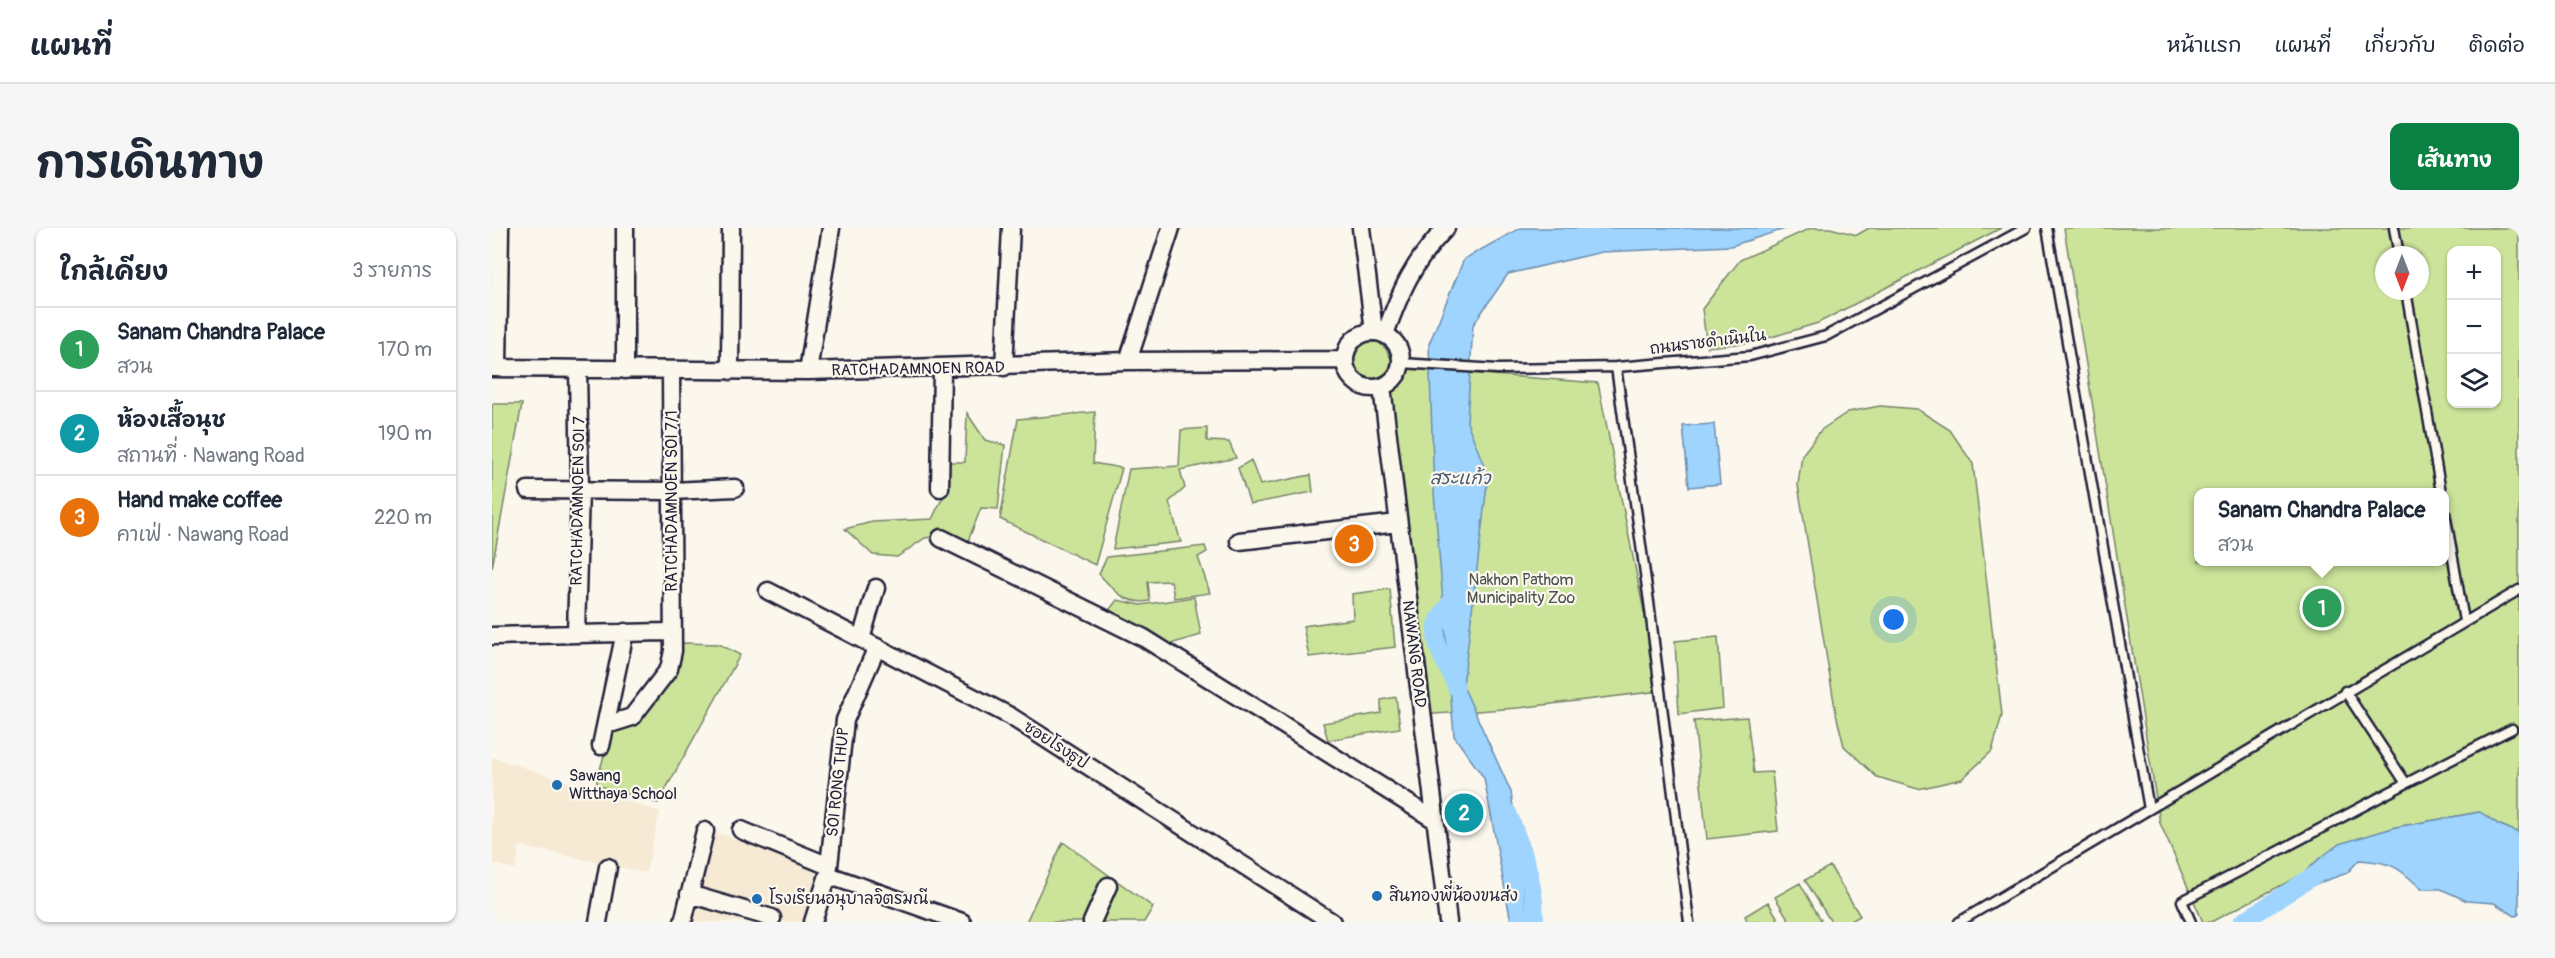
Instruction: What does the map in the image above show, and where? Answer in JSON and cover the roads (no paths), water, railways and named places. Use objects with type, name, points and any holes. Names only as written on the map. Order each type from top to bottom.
[{"type":"street","points":[[495,368],[500,228]]},
{"type":"street","points":[[625,228],[625,370]]},
{"type":"street","points":[[730,371],[731,228]]},
{"type":"street","points":[[808,371],[831,228]]},
{"type":"street","points":[[1005,367],[1011,228]]},
{"type":"street","points":[[1128,361],[1172,228]]},
{"type":"street","points":[[1361,228],[1379,333]]},
{"type":"street","points":[[1379,333],[1401,288],[1425,249],[1446,228]]},
{"type":"street","points":[[1365,332],[1379,333],[1398,346],[1401,363],[1395,378],[1382,387],[1373,388],[1356,383],[1350,376],[1345,360],[1350,343],[1365,332]]},
{"type":"street","name":"RATCHADAMNOEN ROAD","points":[[495,368],[808,371],[1005,367],[1128,361],[1345,360]]},
{"type":"street","points":[[940,488],[942,368]]},
{"type":"street","name":"RATCHADAMNOEN SOI 7","points":[[576,633],[580,489],[578,369]]},
{"type":"street","name":"RATCHADAMNOEN SOI 7/1","points":[[606,722],[614,723],[632,717],[669,669],[673,651],[671,630],[671,371]]},
{"type":"street","name":"NAWANG ROAD","points":[[1382,387],[1448,922]]},
{"type":"street","points":[[528,490],[672,491],[735,488]]},
{"type":"street","points":[[1239,541],[1398,524]]},
{"type":"street","points":[[941,538],[1144,638],[1435,820]]},
{"type":"street","points":[[861,639],[876,588]]},
{"type":"street","name":"ซอยโรงธูป","points":[[768,591],[1010,716],[1332,922]]},
{"type":"street","points":[[492,636],[671,630]]},
{"type":"street","points":[[601,746],[625,632]]},
{"type":"street","name":"SOI RONG THUP","points":[[814,922],[828,870],[844,720],[877,647]]},
{"type":"street","points":[[741,830],[828,870],[962,922]]},
{"type":"street","points":[[683,922],[705,831]]},
{"type":"street","points":[[598,922],[608,867]]},
{"type":"street","points":[[1092,922],[1108,886]]},
{"type":"street","points":[[689,894],[772,918]]},
{"type":"lane","name":"ถนนราชดำเนินใน","points":[[1401,363],[1498,369],[1616,367],[1750,356],[1826,336],[2026,228]]},
{"type":"lane","points":[[2047,228],[2150,809]]},
{"type":"lane","points":[[2394,228],[2397,246]]},
{"type":"lane","points":[[2408,300],[2440,488]]},
{"type":"lane","points":[[1616,367],[1649,602],[1689,922]]},
{"type":"lane","points":[[2449,536],[2464,621]]},
{"type":"lane","points":[[1959,922],[2519,590]]},
{"type":"lane","points":[[2345,692],[2405,782]]},
{"type":"lane","points":[[2191,922],[2182,901],[2286,849],[2405,782],[2512,729]]},
{"type":"water","name":"สระแก้ว","points":[[1520,228],[1788,228],[1731,246],[1602,252],[1508,274],[1473,325],[1467,422],[1488,476],[1463,686],[1511,792],[1528,922],[1511,922],[1484,778],[1454,736],[1434,493],[1429,344],[1464,259]]},
{"type":"water","points":[[1714,424],[1720,484],[1689,487],[1683,426]]},
{"type":"water","points":[[2480,812],[2498,824],[2519,833],[2519,915],[2515,916],[2494,903],[2467,901],[2441,889],[2421,889],[2400,870],[2379,862],[2359,860],[2347,873],[2316,884],[2303,874],[2339,844],[2396,827]]},
{"type":"waterway","points":[[1455,593],[1439,620],[1436,637],[1456,687]]},
{"type":"waterway","points":[[1508,813],[1530,879],[1535,922]]},
{"type":"waterway","points":[[2242,922],[2329,866]]},
{"type":"place","name":"Hand make coffee","points":[[1354,544]]},
{"type":"place","name":"Sanam Chandra Palace","points":[[2322,608]]},
{"type":"place","name":"Sawang Witthaya School","points":[[557,785]]},
{"type":"place","name":"ห้องเสื้อนุช","points":[[1464,813]]},
{"type":"place","name":"สินทองพี่น้องขนส่ง","points":[[1377,896]]},
{"type":"place","name":"โรงเรียนอนุบาลจิตรมณี","points":[[757,899]]},
{"type":"park label","name":"Nakhon Pathom Municipality Zoo","points":[[1521,589]]}]
